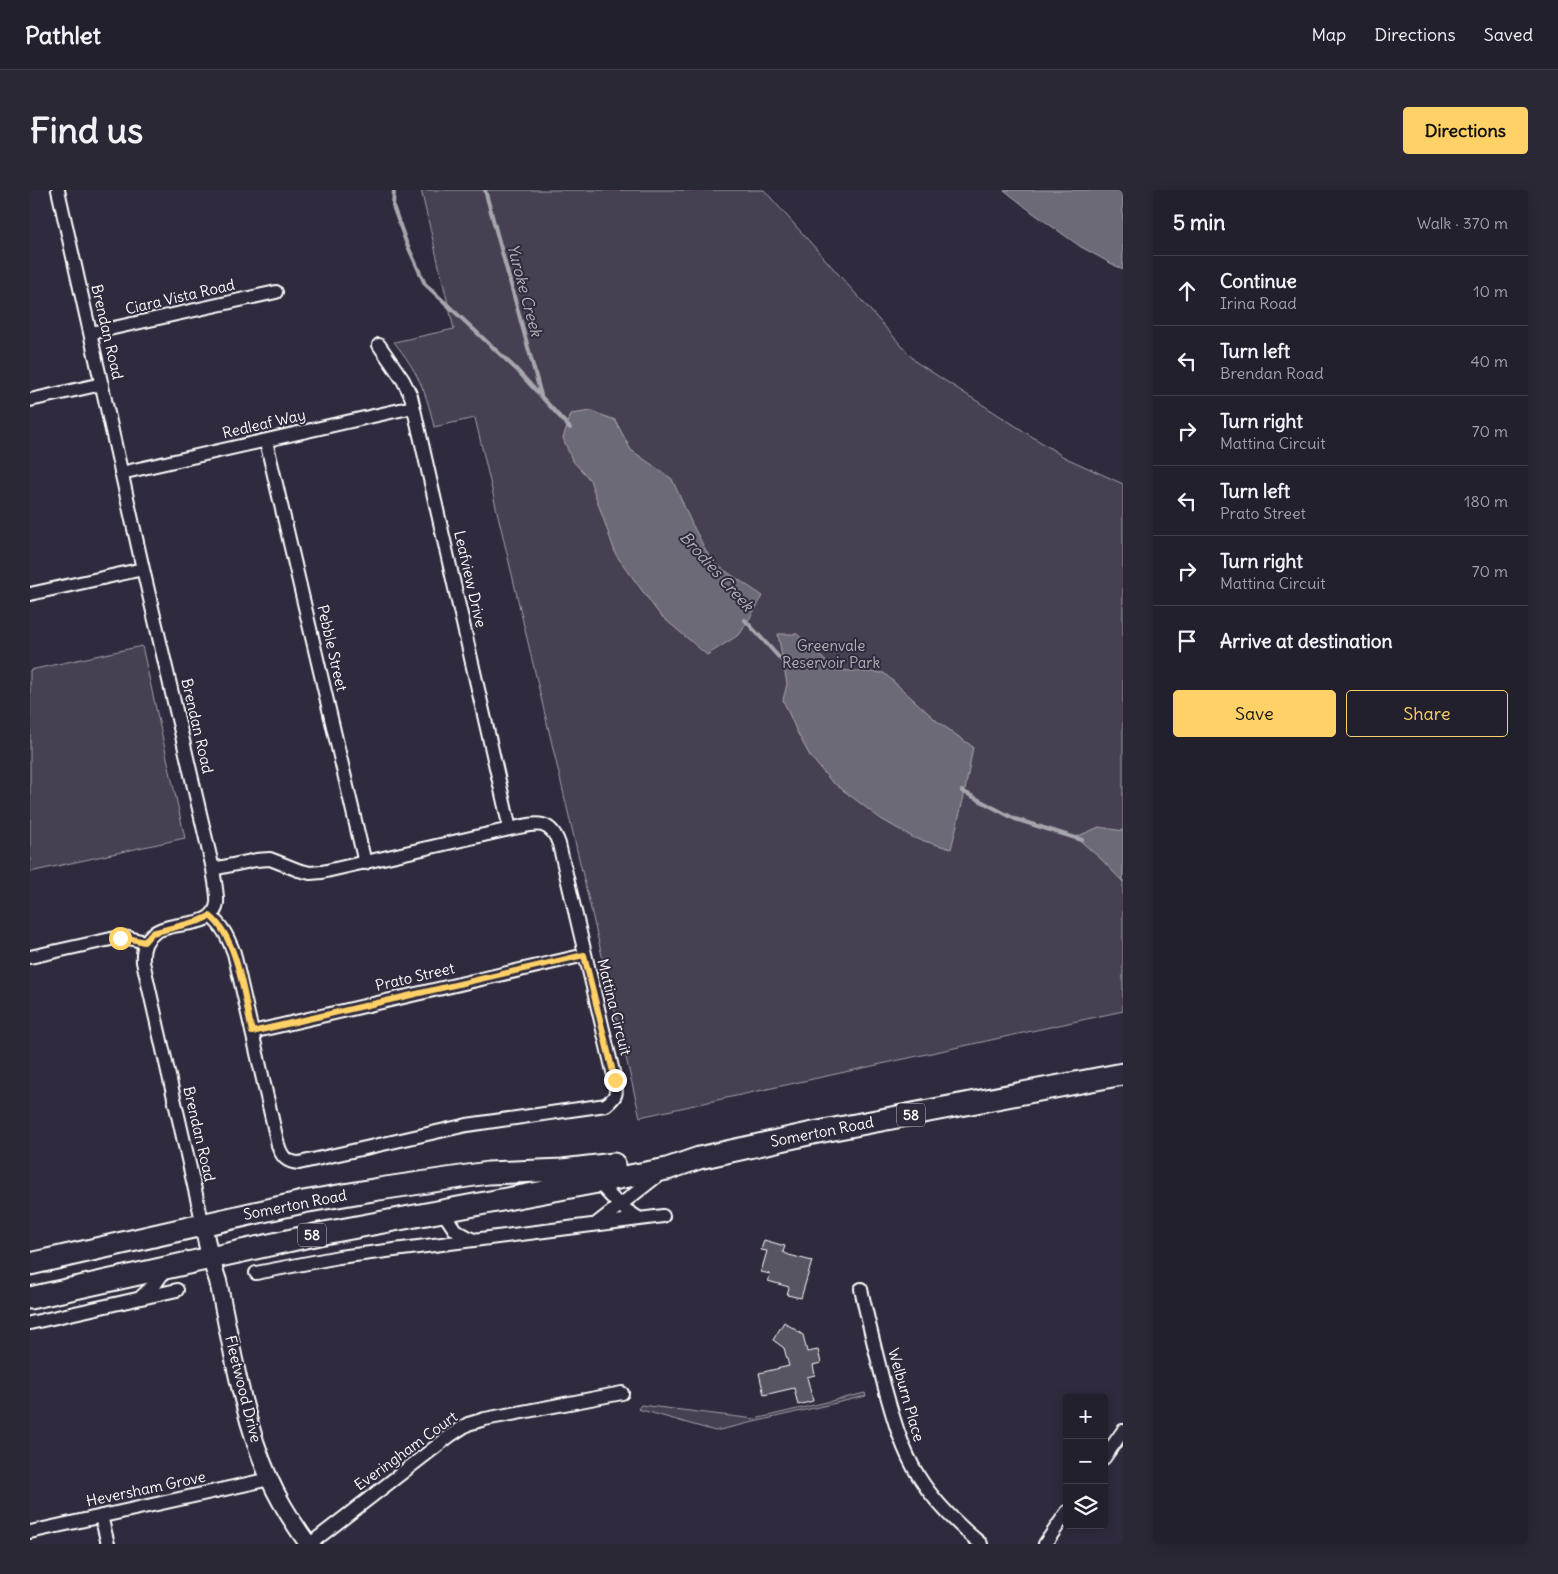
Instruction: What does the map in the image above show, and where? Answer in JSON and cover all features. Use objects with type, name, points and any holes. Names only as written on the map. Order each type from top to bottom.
[{"type":"main road","name":"Somerton Road","points":[[30,1298],[319,1234],[667,1168],[699,1158],[812,1134],[1123,1074]]},
{"type":"main road","name":"Somerton Road","points":[[30,1264],[303,1202],[379,1189],[488,1174],[563,1170],[665,1158],[699,1158]]},
{"type":"street","name":"Brendan Road","points":[[58,190],[213,869],[217,904],[210,916]]},
{"type":"street","name":"Ciara Vista Road","points":[[91,333],[276,292]]},
{"type":"street","name":"Leafview Drive","points":[[379,345],[403,380],[411,396],[510,828]]},
{"type":"street","points":[[30,400],[102,384]]},
{"type":"street","name":"Redleaf Way","points":[[122,473],[413,407]]},
{"type":"street","name":"Pebble Street","points":[[266,440],[365,863]]},
{"type":"street","points":[[30,594],[143,569]]},
{"type":"street","name":"Mattina Circuit","points":[[210,916],[224,930],[234,953],[280,1153],[290,1162],[299,1163],[467,1125],[606,1105],[617,1092],[556,834],[546,826],[536,824],[510,828],[322,872],[310,873],[298,870],[270,859],[213,869]]},
{"type":"street","points":[[30,957],[120,938],[144,942],[152,933],[199,921],[210,916]]},
{"type":"street","name":"Brendan Road","points":[[144,942],[142,951],[143,962],[203,1225]]},
{"type":"street","name":"Prato Street","points":[[252,1032],[584,955]]},
{"type":"street","name":"Somerton Road","points":[[596,1224],[667,1168]]},
{"type":"street","name":"Somerton Road","points":[[563,1170],[598,1180]]},
{"type":"street","points":[[598,1180],[620,1206],[640,1219]]},
{"type":"street","points":[[439,1211],[455,1230],[473,1240]]},
{"type":"street","name":"Somerton Road","points":[[256,1273],[340,1257],[664,1216]]},
{"type":"street","name":"Fleetwood Drive","points":[[203,1225],[210,1257],[218,1281],[250,1422],[270,1479],[292,1520],[309,1544]]},
{"type":"street","points":[[139,1298],[156,1283],[166,1267]]},
{"type":"street","name":"Welburn Place","points":[[861,1289],[873,1341],[902,1445],[916,1473],[931,1494],[944,1510],[981,1544]]},
{"type":"street","points":[[30,1323],[177,1290]]},
{"type":"street","name":"Everingham Court","points":[[309,1544],[468,1424],[485,1419],[622,1393]]},
{"type":"street","points":[[1108,1452],[1123,1431]]},
{"type":"street","name":"Heversham Grove","points":[[30,1532],[270,1479]]},
{"type":"street","points":[[102,1516],[108,1544]]},
{"type":"street","points":[[1045,1544],[1063,1518]]},
{"type":"green space","name":"Greenvale Reservoir Park","points":[[421,190],[764,190],[916,362],[1064,457],[1123,484],[1123,1011],[640,1117],[475,418],[434,427],[428,402],[420,382],[409,362],[394,342],[454,329]]},
{"type":"green space","points":[[142,646],[185,838],[30,872],[30,670]]},
{"type":"green space","points":[[865,1393],[866,1396],[715,1431],[638,1409],[641,1405],[755,1419]]},
{"type":"water","points":[[1004,190],[1123,190],[1123,270],[1081,247]]},
{"type":"water","points":[[591,411],[615,420],[631,450],[672,479],[692,524],[712,562],[763,596],[740,634],[707,655],[660,615],[616,555],[590,480],[572,460],[563,438],[571,414]]},
{"type":"water","points":[[778,634],[797,634],[835,670],[884,673],[937,721],[973,747],[964,796],[951,849],[914,838],[881,819],[831,781],[810,756],[783,700],[787,684]]},
{"type":"water","points":[[1099,827],[1123,831],[1123,882],[1076,837]]},
{"type":"building","points":[[764,1240],[785,1246],[783,1252],[789,1255],[812,1261],[801,1298],[787,1295],[789,1287],[768,1281],[770,1274],[761,1272],[767,1251],[761,1250]]},
{"type":"building","points":[[784,1322],[803,1335],[807,1352],[818,1350],[821,1363],[813,1365],[815,1375],[807,1377],[813,1401],[798,1405],[794,1388],[764,1395],[759,1373],[789,1366],[784,1348],[773,1340]]},
{"type":"waterway","name":"Brodies Creek","points":[[394,190],[393,206],[406,242],[425,284],[516,369],[570,428]]},
{"type":"waterway","name":"Yuroke Creek","points":[[485,190],[541,395]]},
{"type":"waterway","name":"Brodies Creek","points":[[745,620],[786,665]]},
{"type":"waterway","name":"Brodies Creek","points":[[962,791],[1015,819],[1082,840]]},
{"type":"route","points":[[120,938],[144,942],[152,933],[199,921],[210,916],[224,930],[234,953],[252,1032],[584,955],[615,1080]]}]
